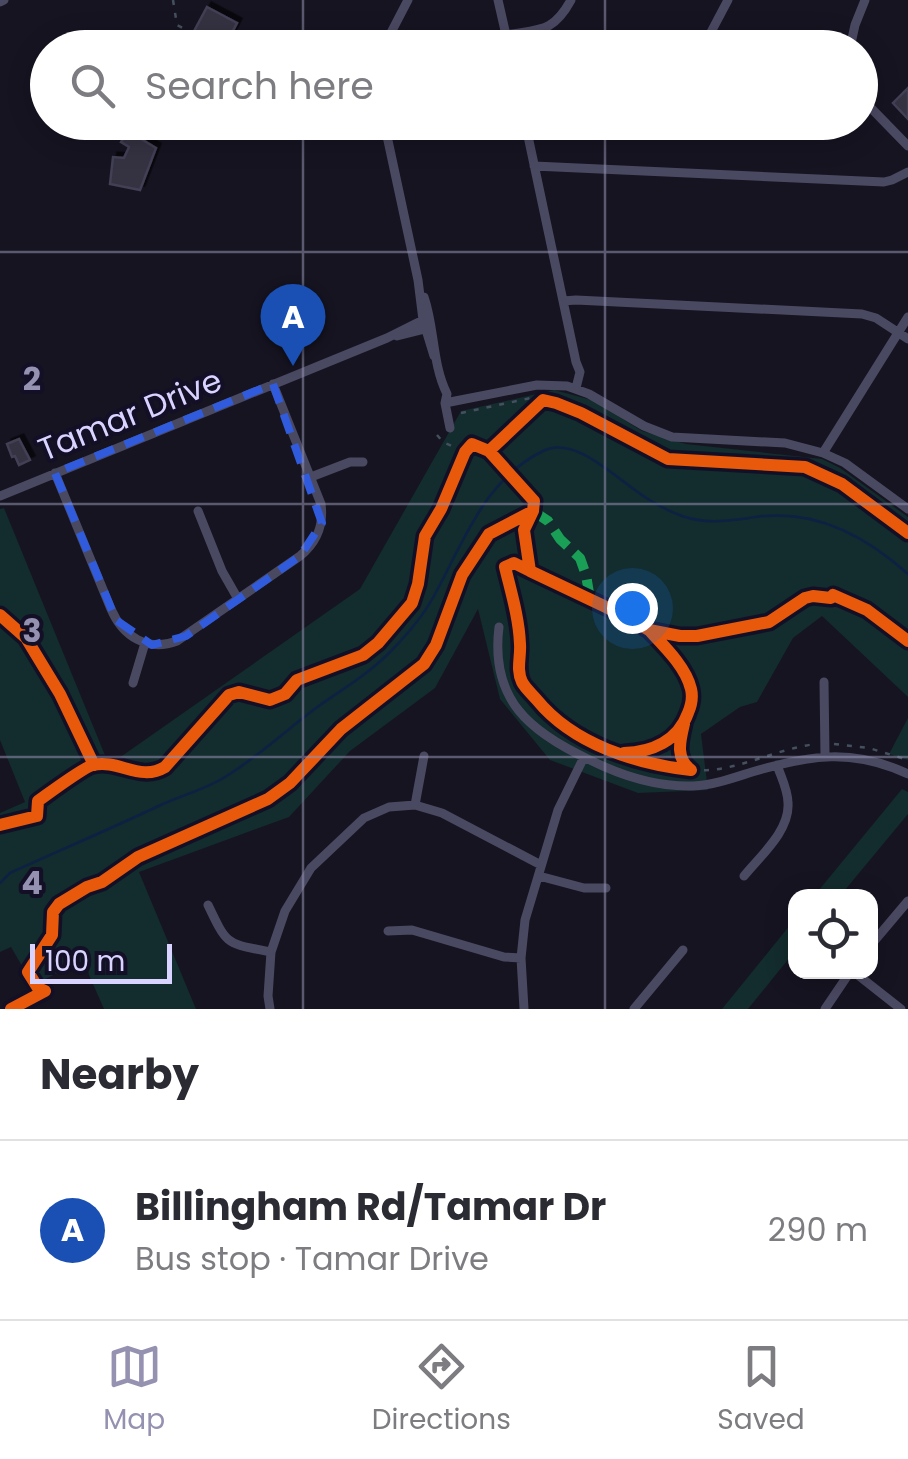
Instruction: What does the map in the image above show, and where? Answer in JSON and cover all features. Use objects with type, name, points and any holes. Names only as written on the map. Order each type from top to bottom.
[{"type":"street","points":[[392,30],[408,0]]},
{"type":"street","points":[[498,0],[505,30]]},
{"type":"street","points":[[530,30],[558,21],[571,0]]},
{"type":"street","points":[[712,30],[728,0]]},
{"type":"street","points":[[854,30],[865,0]]},
{"type":"street","points":[[878,115],[908,146]]},
{"type":"street","points":[[388,140],[440,380],[439,396],[455,405],[466,440]]},
{"type":"street","points":[[529,140],[576,362],[571,387]]},
{"type":"street","points":[[535,171],[559,167],[874,182],[890,181],[904,174],[908,164]]},
{"type":"street","points":[[564,307],[588,302],[862,314],[876,318],[908,339]]},
{"type":"street","points":[[823,453],[908,317]]},
{"type":"street","name":"Tamar Drive","points":[[1,496],[426,324]]},
{"type":"street","points":[[56,473],[116,620],[128,634],[144,643],[160,645],[177,640],[306,551],[316,539],[322,514],[273,384]]},
{"type":"street","points":[[455,405],[537,385],[571,387],[672,437],[785,444],[823,453],[845,463],[908,509]]},
{"type":"street","points":[[311,477],[350,462],[363,462]]},
{"type":"street","points":[[198,511],[238,599]]},
{"type":"street","points":[[499,628],[498,658],[508,692],[533,727],[562,747],[631,778],[683,786],[717,783],[800,758],[824,756],[869,760],[908,774]]},
{"type":"street","points":[[133,682],[144,643]]},
{"type":"street","points":[[824,682],[824,756]]},
{"type":"street","points":[[415,805],[424,756]]},
{"type":"street","points":[[524,1009],[520,958],[526,920],[558,810],[584,757]]},
{"type":"street","points":[[744,876],[786,821],[788,803],[777,765]]},
{"type":"street","points":[[270,1009],[271,952],[286,912],[312,868],[364,818],[388,807],[415,805],[442,813],[540,870],[584,888],[606,888]]},
{"type":"street","points":[[878,937],[908,901]]},
{"type":"street","points":[[208,905],[223,938],[235,945],[271,952]]},
{"type":"street","points":[[388,931],[412,930],[504,957],[520,958]]},
{"type":"street","points":[[634,1009],[683,950]]},
{"type":"street","points":[[825,1009],[847,979]]},
{"type":"street","points":[[861,979],[901,1009]]},
{"type":"street","points":[[11,1009],[45,990]]},
{"type":"path","points":[[173,0],[178,25],[187,30]]},
{"type":"path","points":[[459,466],[466,440],[455,405],[531,398],[562,409],[587,399]]},
{"type":"path","points":[[437,435],[446,444],[466,440]]},
{"type":"path","points":[[888,754],[908,760]]},
{"type":"path","points":[[685,766],[709,770],[732,766]]},
{"type":"highlighted area","points":[[273,384],[322,523],[300,556],[186,636],[152,645],[116,620],[55,473]]},
{"type":"green space","points":[[554,390],[592,400],[642,431],[686,444],[822,459],[908,517],[908,697],[822,616],[793,638],[757,702],[740,707],[701,734],[708,790],[638,793],[550,760],[500,699],[478,609],[435,688],[350,751],[289,817],[139,872],[196,1009],[104,1009],[86,959],[33,985],[11,947],[0,952],[0,813],[25,802],[0,740],[0,509],[4,508],[109,765],[360,589],[461,411]]},
{"type":"green space","points":[[908,718],[908,760],[889,754]]},
{"type":"green space","points":[[902,789],[908,792],[908,814],[846,889],[820,889]]},
{"type":"green space","points":[[788,928],[788,960],[748,1009],[722,1009]]},
{"type":"building","points":[[207,7],[237,23],[233,30],[195,30]]},
{"type":"building","points":[[908,88],[908,119],[893,103]]},
{"type":"building","points":[[143,140],[156,148],[140,190],[110,184],[113,157],[124,158],[129,147],[121,142]]},
{"type":"building","points":[[19,439],[30,460],[19,465],[7,444]]},
{"type":"waterway","points":[[0,883],[10,873],[218,781],[372,668],[426,610],[491,495],[523,463],[543,451],[570,449],[584,454],[652,502],[692,519],[785,516],[823,523],[876,549],[908,574]]},
{"type":"marked path","points":[[533,511],[548,521],[580,558],[590,599]]},
{"type":"cycle path","points":[[489,451],[543,400],[581,413],[668,459],[805,467],[842,484],[908,533]]},
{"type":"cycle path","points":[[0,825],[37,816],[38,801],[93,765],[147,772],[165,767],[229,695],[239,692],[270,700],[285,694],[297,680],[363,655],[378,643],[412,603],[425,536],[472,444],[489,451],[534,501],[524,530],[530,571],[649,630],[697,636],[769,622],[805,598],[833,595],[867,610],[908,641]]},
{"type":"cycle path","points":[[11,1009],[45,991],[38,988],[28,972],[52,935],[53,912],[59,904],[102,882],[138,857],[268,799],[290,783],[341,729],[424,664],[436,645],[462,575],[489,534],[533,511]]},
{"type":"cycle path","points":[[530,571],[514,563],[505,567],[518,625],[519,672],[525,687],[552,715],[607,749],[649,763],[691,770],[681,755],[684,724]]},
{"type":"cycle path","points":[[0,615],[26,638],[60,694],[94,765]]},
{"type":"cycle path","points":[[624,753],[654,747],[671,738],[684,723],[691,704],[691,689],[684,673],[649,630]]},
{"type":"place","name":"Billingham Rd/Tamar Dr","points":[[293,366]]}]
